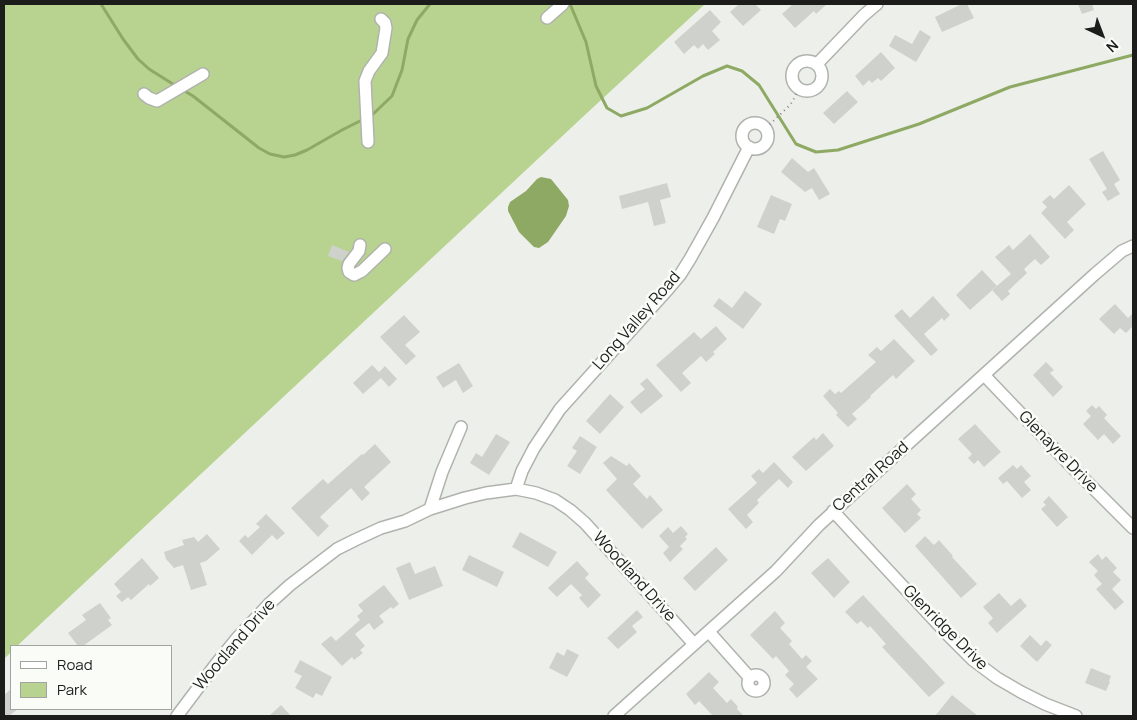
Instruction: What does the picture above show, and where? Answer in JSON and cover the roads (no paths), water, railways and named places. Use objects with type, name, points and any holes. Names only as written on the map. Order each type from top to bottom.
[{"type":"street","points":[[817,64],[864,14],[877,4]]},
{"type":"street","points":[[547,18],[562,5]]},
{"type":"street","points":[[368,138],[365,81],[382,53],[386,23],[381,19]]},
{"type":"street","points":[[807,61],[817,64],[822,73],[820,83],[812,90],[798,88],[792,77],[794,68],[798,64],[807,61]]},
{"type":"street","points":[[144,94],[157,101],[203,74]]},
{"type":"street","points":[[755,122],[769,125],[765,144],[757,149],[749,147],[743,141],[744,128],[755,122]]},
{"type":"street","name":"Long Valley Road","points":[[516,488],[526,463],[560,409],[680,275],[713,218],[749,147]]},
{"type":"street","points":[[360,245],[359,251],[348,264],[349,272],[354,275],[362,271],[384,249]]},
{"type":"street","name":"Central Road","points":[[614,716],[776,571],[818,525],[1096,274],[1122,251],[1133,246]]},
{"type":"street","name":"Glenayre Drive","points":[[984,375],[1133,528]]},
{"type":"street","points":[[430,509],[442,472],[461,427]]},
{"type":"street","name":"Woodland Drive","points":[[176,716],[238,637],[269,604],[290,585],[337,549],[381,528],[405,521],[430,509],[465,498],[516,488],[536,492],[555,500],[585,523],[694,644]]},
{"type":"street","name":"Glenridge Drive","points":[[834,511],[973,660],[997,678],[1021,692],[1076,716]]},
{"type":"street","points":[[709,632],[750,678]]},
{"type":"waterway","points":[[101,4],[138,59],[149,69],[176,86]]},
{"type":"waterway","points":[[370,117],[392,96],[402,70],[408,39],[417,20],[430,4]]},
{"type":"waterway","points":[[570,4],[586,42],[596,86],[607,108],[621,116],[647,108],[703,76],[727,66],[742,71],[759,85],[796,144],[816,152],[838,150],[919,124],[1010,87],[1133,55]]},
{"type":"waterway","points":[[183,90],[259,148],[270,154],[284,157],[307,150],[364,119]]}]
